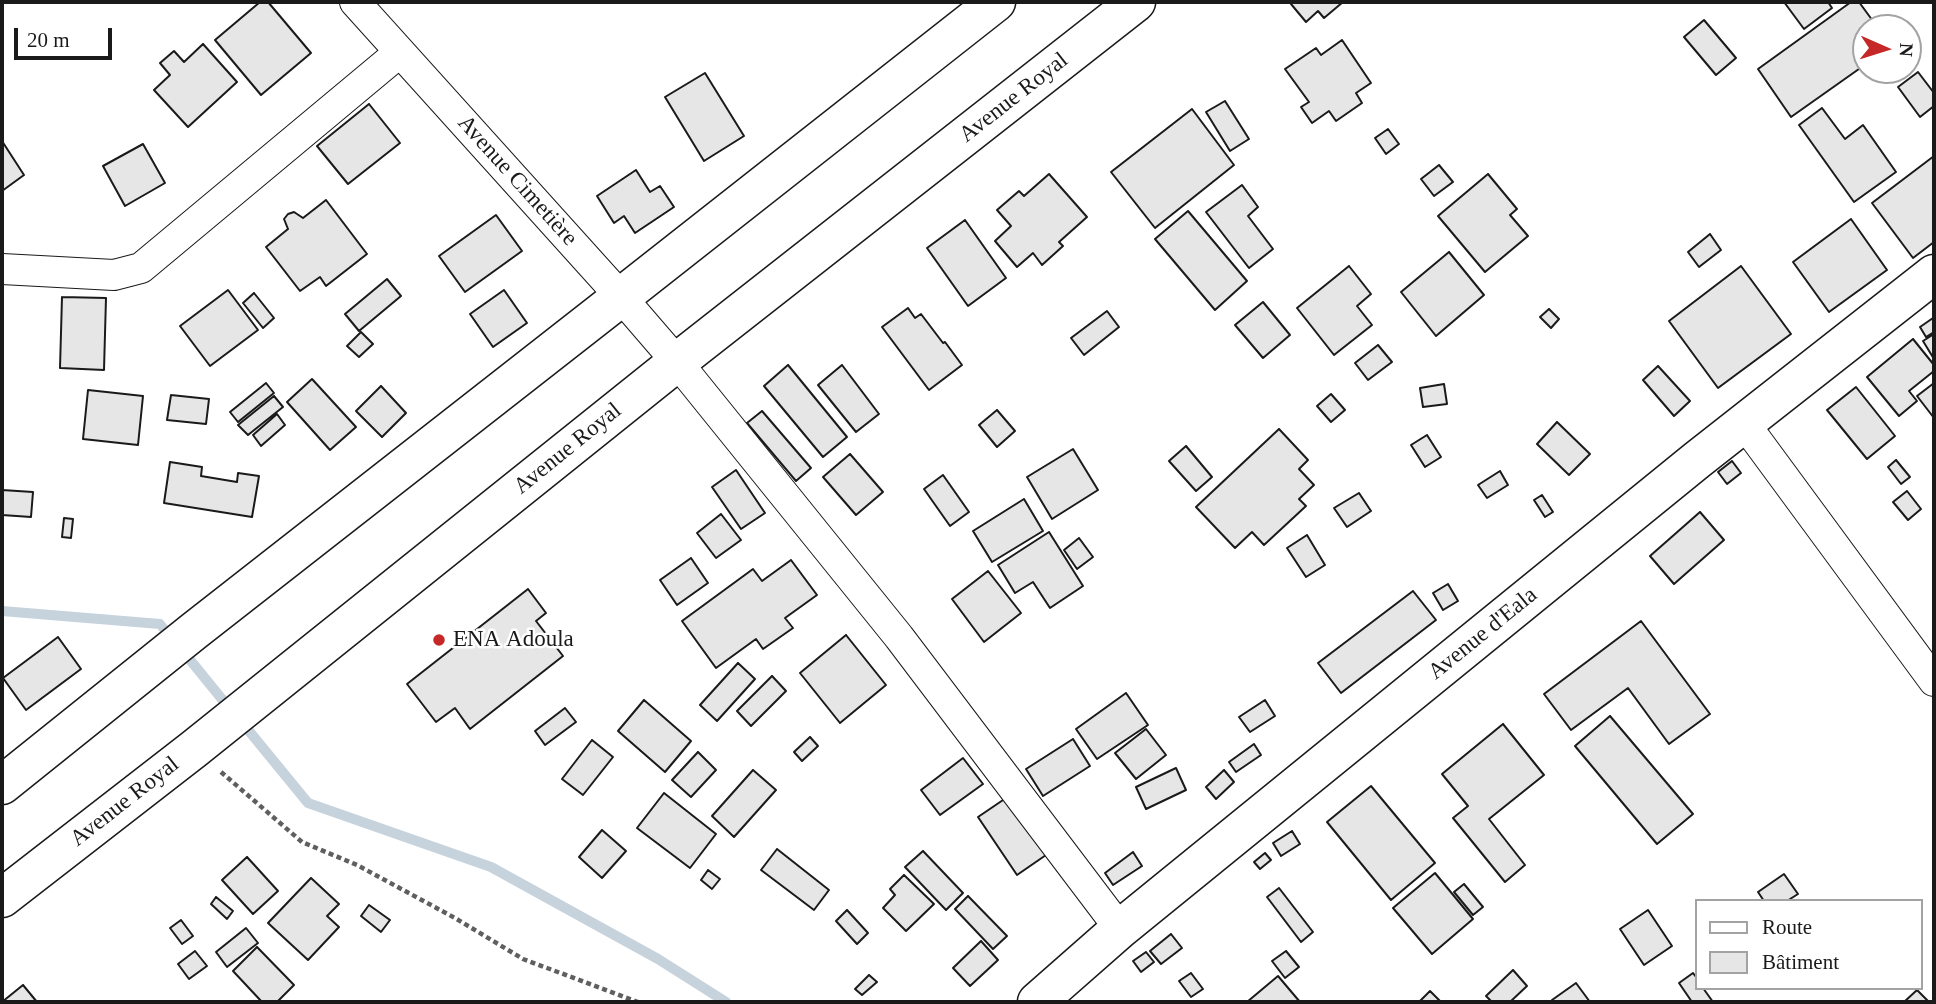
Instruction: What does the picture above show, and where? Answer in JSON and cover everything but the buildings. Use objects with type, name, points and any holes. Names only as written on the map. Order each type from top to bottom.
[{"type":"street","name":"Avenue Cimetière","points":[[355,2],[677,362],[899,637],[1120,929]]},
{"type":"street","points":[[2,785],[194,631],[996,2]]},
{"type":"street","name":"Avenue Royal","points":[[2,898],[1136,2]]},
{"type":"street","points":[[2,269],[114,275],[141,268],[400,52]]},
{"type":"street","name":"Avenue d'Eala","points":[[1037,1002],[1120,929],[1744,423],[1934,274]]},
{"type":"street","points":[[1744,423],[1934,681]]},
{"type":"path","points":[[201,743],[302,842],[357,865],[455,918],[523,959],[638,1002]]},
{"type":"waterway","points":[[2,611],[160,624],[172,639]]},
{"type":"waterway","points":[[182,650],[230,709]]},
{"type":"waterway","points":[[240,720],[308,803],[491,867],[658,959],[726,1002]]},
{"type":"place","name":"ENA Adoula","points":[[439,640]]}]
